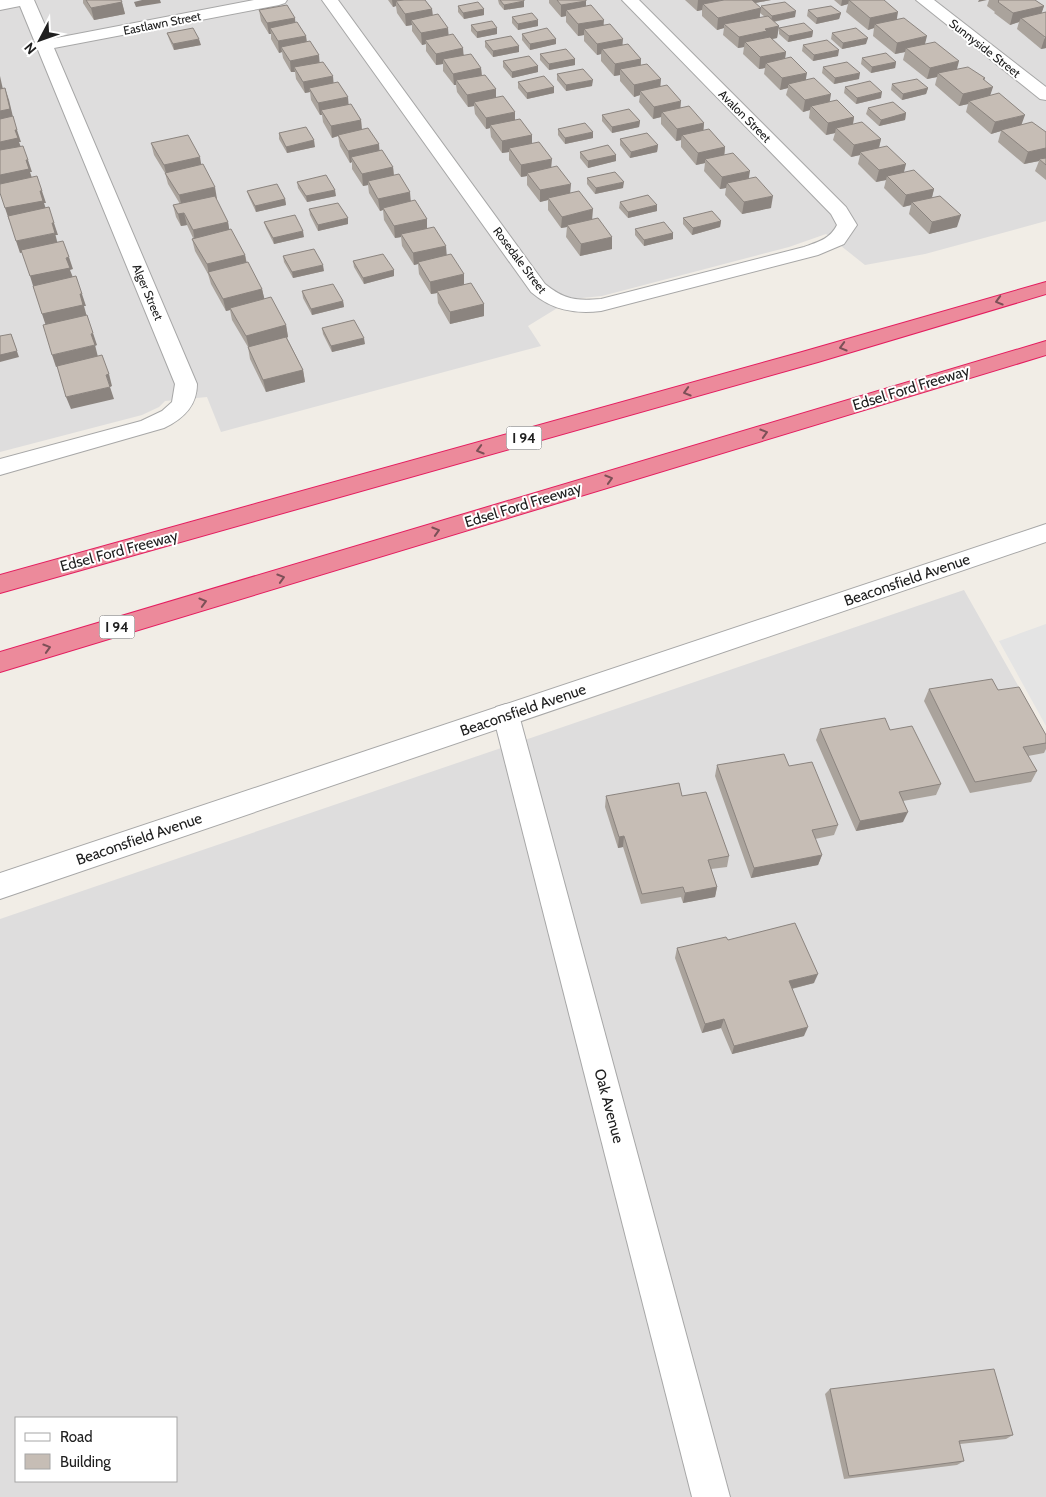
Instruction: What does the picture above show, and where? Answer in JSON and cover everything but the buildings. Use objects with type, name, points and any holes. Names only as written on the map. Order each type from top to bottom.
[{"type":"highway","name":"Edsel Ford Freeway","points":[[0,584],[810,357],[1046,288]]},
{"type":"highway","name":"Edsel Ford Freeway","points":[[0,662],[1046,348]]},
{"type":"street","points":[[0,5],[26,0]]},
{"type":"street","name":"Alger Street","points":[[0,467],[149,426],[170,417],[183,405],[188,394],[186,384],[26,0]]},
{"type":"street","name":"Eastlawn Street","points":[[45,45],[279,0]]},
{"type":"street","name":"Rosedale Street","points":[[330,0],[538,288],[550,299],[564,305],[583,307],[601,305],[811,251],[842,238]]},
{"type":"street","name":"Avalon Street","points":[[630,0],[839,211],[846,225],[842,238]]},
{"type":"street","name":"Sunnyside Street","points":[[924,0],[1046,95]]},
{"type":"street","name":"Beaconsfield Avenue","points":[[0,886],[1046,533]]},
{"type":"street","name":"Oak Avenue","points":[[506,715],[711,1497]]},
{"type":"shaded area","points":[[0,0],[1046,0],[1046,221],[925,254],[865,265],[826,234],[789,247],[602,296],[572,299],[528,326],[541,346],[221,432],[207,397],[165,401],[159,407],[142,415],[0,452]]},
{"type":"shaded area","points":[[964,590],[1046,735],[1046,1497],[0,1497],[0,919]]},
{"type":"shaded area","points":[[1046,624],[1046,726],[999,641]]}]
